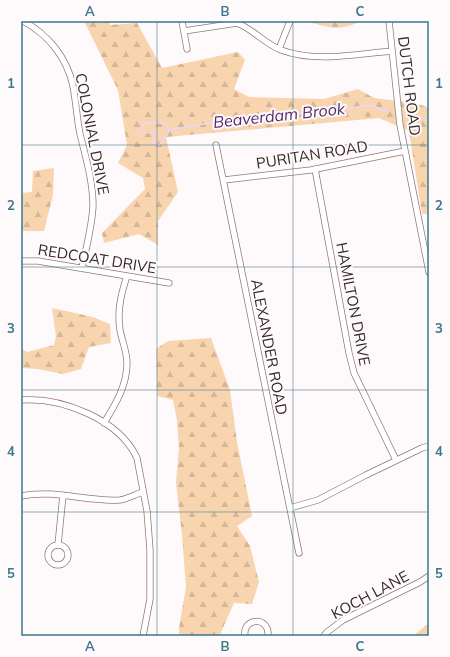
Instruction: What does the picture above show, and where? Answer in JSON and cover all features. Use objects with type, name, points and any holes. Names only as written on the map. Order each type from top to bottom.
[{"type":"street","name":"COLONIAL DRIVE","points":[[23,21],[38,30],[52,44],[63,61],[71,81],[80,132],[91,179],[92,192],[92,219],[82,268]]},
{"type":"street","points":[[182,21],[188,49]]},
{"type":"street","points":[[278,49],[290,21]]},
{"type":"street","name":"DUTCH ROAD","points":[[389,21],[400,125],[429,272]]},
{"type":"street","points":[[184,31],[237,23],[244,26],[278,49],[294,54],[331,56],[392,51]]},
{"type":"street","name":"ALEXANDER ROAD","points":[[216,145],[299,553]]},
{"type":"street","name":"PURITAN ROAD","points":[[224,180],[315,169],[405,151]]},
{"type":"street","name":"HAMILTON DRIVE","points":[[315,169],[354,373],[396,460]]},
{"type":"street","name":"REDCOAT DRIVE","points":[[21,262],[38,261],[169,283]]},
{"type":"street","points":[[104,423],[116,403],[126,374],[127,362],[120,331],[119,318],[121,292],[127,276]]},
{"type":"street","points":[[21,400],[41,400],[68,405],[80,410],[104,423],[134,452],[147,512],[150,550],[150,599],[143,636]]},
{"type":"street","points":[[290,508],[318,500],[396,460],[429,446]]},
{"type":"street","points":[[21,496],[42,493],[121,500],[143,492]]},
{"type":"street","points":[[58,545],[63,496]]},
{"type":"street","name":"KOCH LANE","points":[[324,636],[343,620],[420,582],[429,576]]},
{"type":"street","points":[[245,636],[245,629],[247,626],[256,621],[266,626],[268,629],[268,636]]},
{"type":"green space","points":[[84,21],[109,21],[110,25],[137,23],[162,68],[238,52],[245,60],[234,89],[249,97],[324,99],[358,89],[374,98],[416,103],[429,108],[429,214],[422,214],[409,131],[379,118],[166,137],[178,192],[158,221],[158,245],[139,234],[104,243],[102,233],[145,189],[143,178],[118,163],[127,145],[118,90]]},
{"type":"green space","points":[[307,21],[358,22],[345,27],[332,28]]},
{"type":"green space","points":[[54,168],[53,195],[44,231],[21,231],[21,193],[32,192],[33,171]]},
{"type":"green space","points":[[52,308],[93,317],[110,324],[111,343],[89,347],[81,369],[63,374],[38,369],[21,368],[21,348],[27,352],[54,345],[56,336]]},
{"type":"green space","points":[[211,338],[230,390],[237,442],[252,516],[237,526],[250,546],[259,582],[252,604],[234,603],[220,636],[179,636],[186,587],[176,482],[179,448],[177,420],[173,400],[157,396],[156,349],[168,341]]},
{"type":"green space","points":[[429,623],[429,636],[413,636]]},
{"type":"waterway","name":"Beaverdam Brook","points":[[169,130],[232,119],[251,119],[341,110],[362,106],[374,106],[384,111],[389,111]]},
{"type":"waterway","name":"Beaverdam Brook","points":[[407,114],[429,119]]},
{"type":"waterway","points":[[145,123],[166,123],[169,130],[166,137],[159,145],[152,143],[156,138],[156,132],[142,133],[140,129],[145,123]]}]
